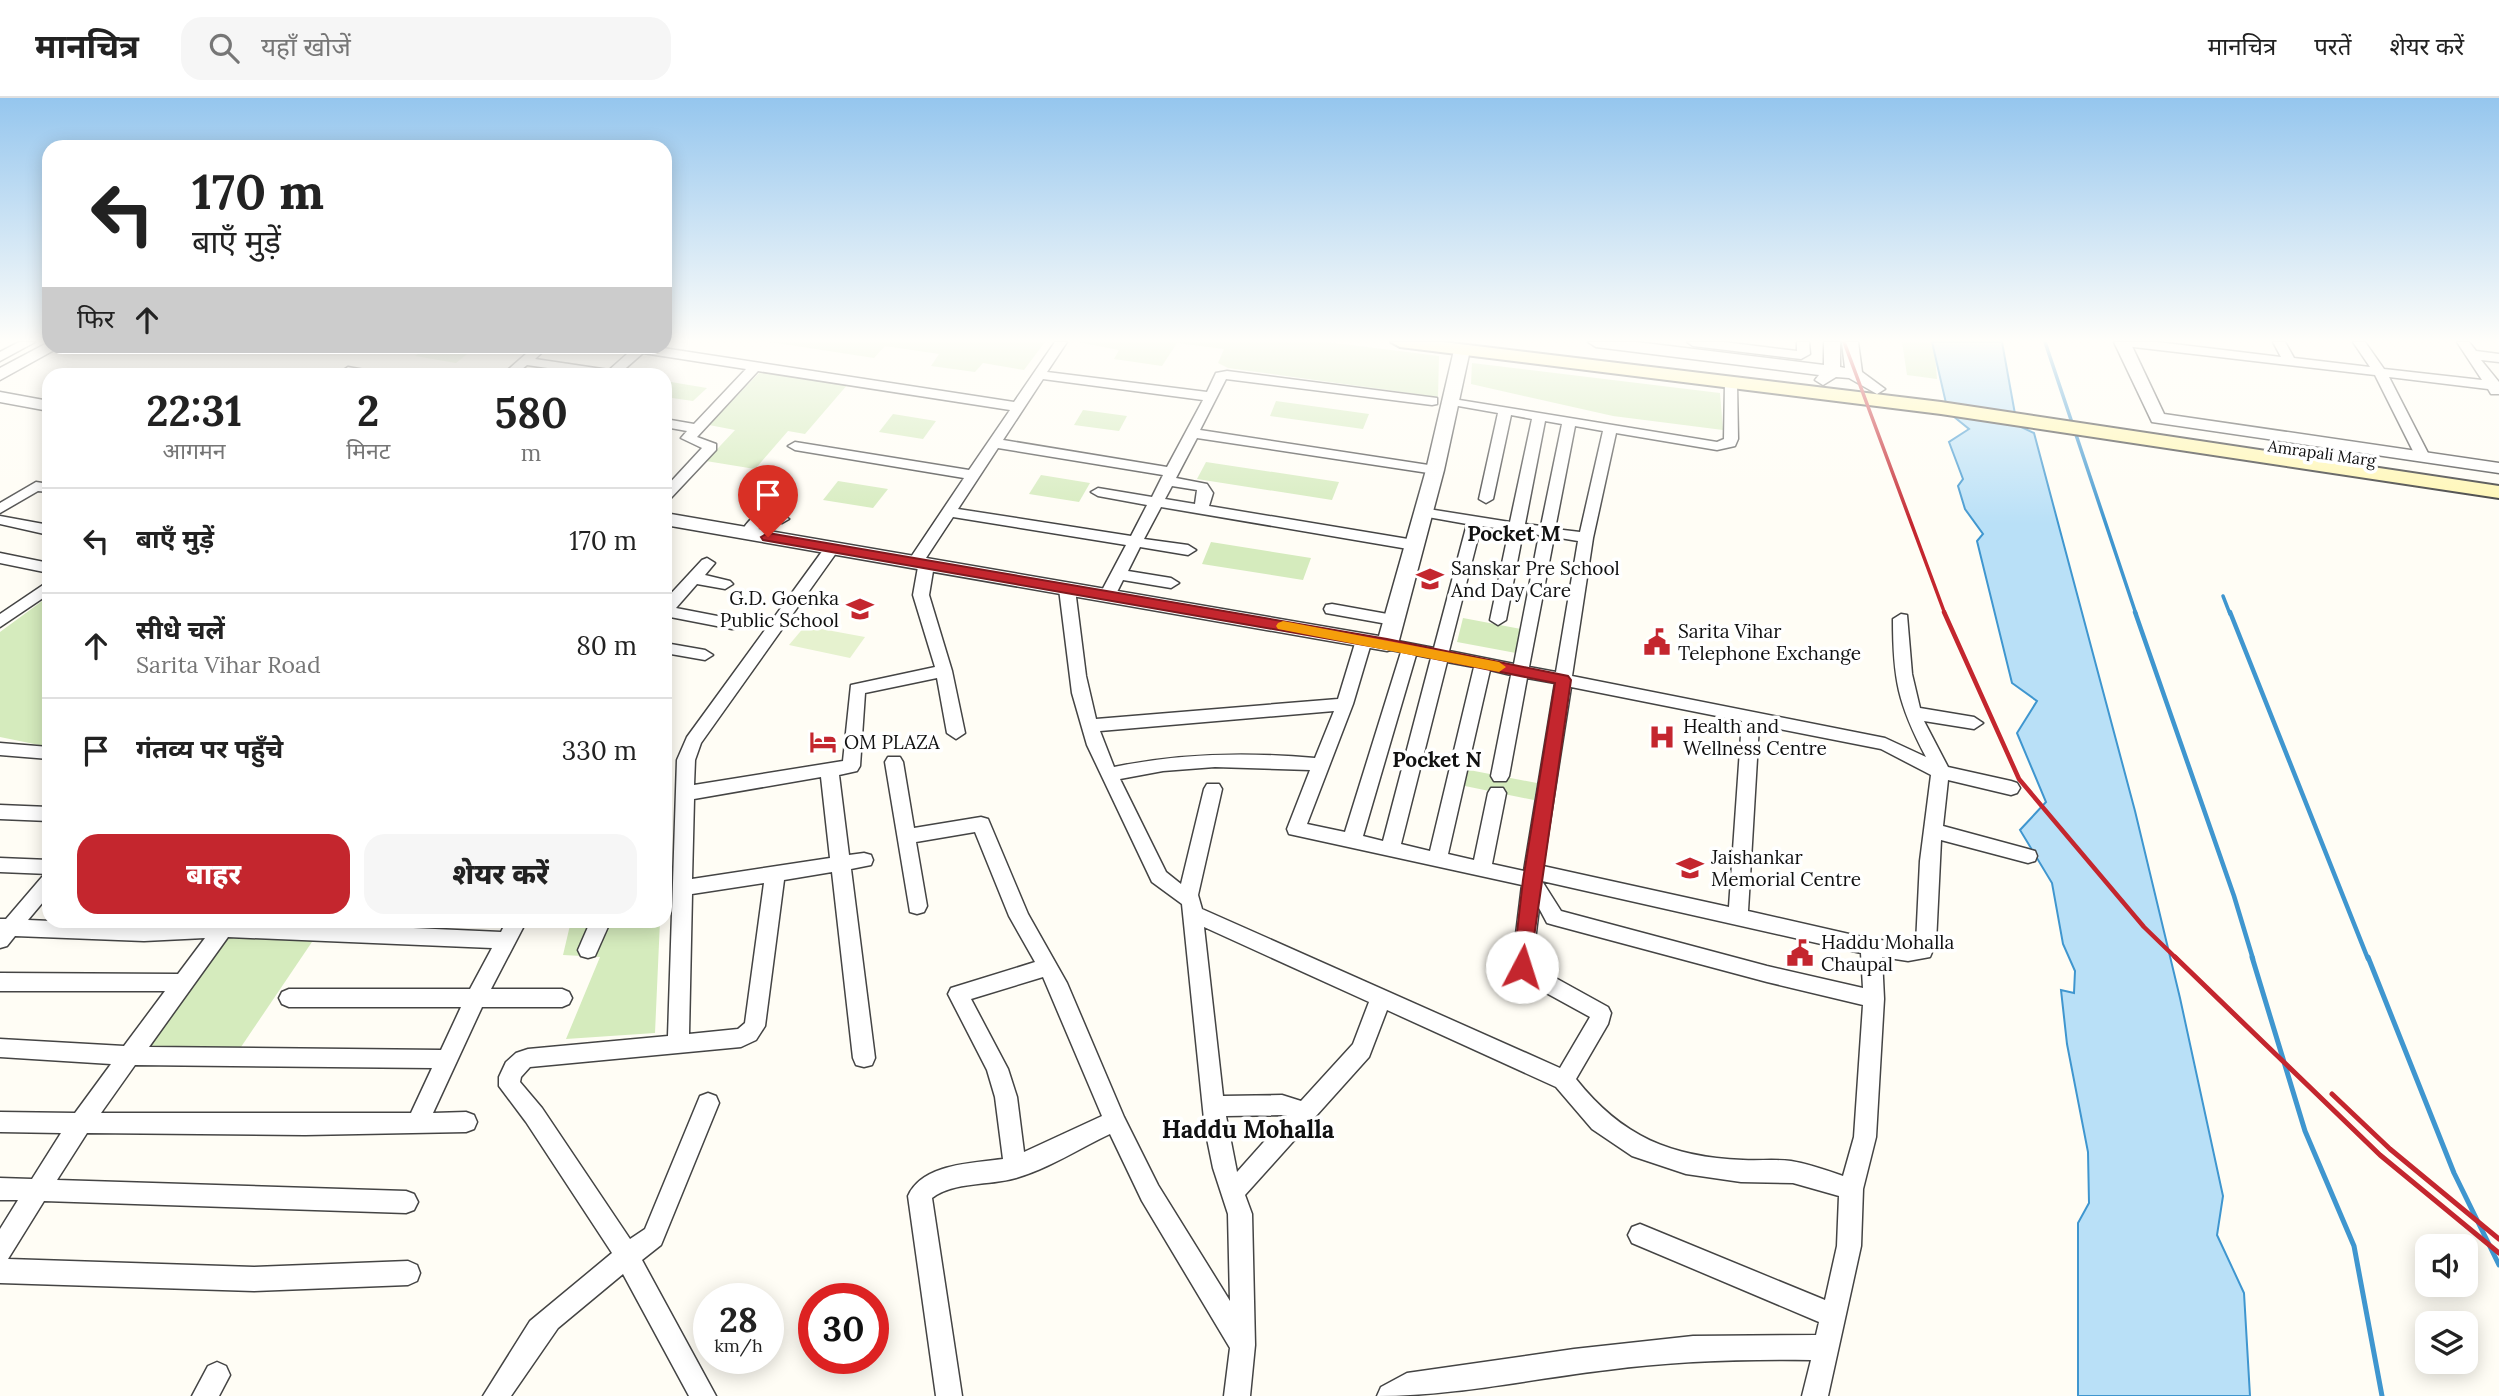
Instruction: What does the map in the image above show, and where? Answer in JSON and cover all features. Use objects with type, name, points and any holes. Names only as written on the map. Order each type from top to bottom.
[{"type":"main road","points":[[1935,403],[1939,403]]},
{"type":"main road","name":"Amrapali Marg","points":[[1939,403],[2101,425],[2499,492]]},
{"type":"main road","name":"Amrapali Marg","points":[[2101,425],[2171,427],[2499,479]]},
{"type":"street","points":[[672,489],[710,450],[710,444],[688,438],[721,403]]},
{"type":"street","points":[[990,403],[1018,407]]},
{"type":"street","points":[[956,733],[944,671],[921,595],[921,564],[948,512],[1021,403]]},
{"type":"street","points":[[1107,596],[1207,403]]},
{"type":"street","points":[[1387,644],[1452,403]]},
{"type":"street","points":[[1461,403],[1724,445],[1731,439],[1731,403]]},
{"type":"street","points":[[2150,403],[2158,418],[2171,427],[2499,468]]},
{"type":"street","points":[[2395,403],[2423,457]]},
{"type":"street","points":[[1486,499],[1505,410]]},
{"type":"street","points":[[1498,620],[1539,415]]},
{"type":"street","points":[[1482,869],[1569,420]]},
{"type":"street","points":[[672,424],[697,428]]},
{"type":"street","points":[[1564,1080],[1601,1016],[1595,1008],[1524,970],[1522,962],[1532,876],[1586,538],[1610,428]]},
{"type":"street","points":[[1192,433],[1435,470]]},
{"type":"street","points":[[994,443],[1170,476],[1202,487],[1206,493],[1201,509]]},
{"type":"street","points":[[795,446],[973,475]]},
{"type":"street","points":[[0,509],[36,486],[42,487]]},
{"type":"street","points":[[1098,492],[1414,545]]},
{"type":"street","points":[[948,512],[1188,551]]},
{"type":"street","points":[[1422,512],[1586,538]]},
{"type":"street","points":[[747,533],[761,517],[782,519]]},
{"type":"street","points":[[0,520],[42,529]]},
{"type":"street","points":[[672,520],[1387,644],[1751,716],[1891,745],[1940,772],[2011,788]]},
{"type":"street","points":[[1390,849],[1475,520]]},
{"type":"street","points":[[678,1044],[686,760],[693,741],[831,549]]},
{"type":"street","points":[[0,558],[42,567]]},
{"type":"street","points":[[672,603],[707,563]]},
{"type":"street","points":[[1119,574],[1171,583]]},
{"type":"street","points":[[693,578],[725,584]]},
{"type":"street","points":[[1067,589],[1083,703],[1089,726],[1109,775],[1159,877],[1166,886],[1190,904],[1381,998],[1564,1080],[1592,1118],[1647,1153],[1700,1166],[1801,1174],[1851,1189]]},
{"type":"street","points":[[0,622],[42,591]]},
{"type":"street","points":[[0,602],[21,607]]},
{"type":"street","points":[[1332,609],[1393,620]]},
{"type":"street","points":[[672,612],[732,624]]},
{"type":"street","points":[[1364,640],[1345,704],[1296,829],[1871,947],[1919,953],[1926,948],[1933,831],[1940,772],[1937,759],[1919,730],[1902,676],[1901,619]]},
{"type":"street","points":[[672,649],[705,655]]},
{"type":"street","points":[[1352,841],[1410,649]]},
{"type":"street","points":[[1437,859],[1483,664]]},
{"type":"street","points":[[687,793],[851,766],[858,689],[944,671]]},
{"type":"street","points":[[1089,726],[1345,704]]},
{"type":"street","points":[[1913,713],[1974,723]]},
{"type":"street","points":[[1738,918],[1751,716]]},
{"type":"street","points":[[0,750],[42,753]]},
{"type":"street","points":[[1109,775],[1167,763],[1247,758],[1322,765]]},
{"type":"street","points":[[894,762],[917,906]]},
{"type":"street","points":[[829,769],[864,1058]]},
{"type":"street","points":[[1213,789],[1190,904],[1213,1106],[1224,1168],[1240,1214],[1243,1345],[1237,1396]]},
{"type":"street","points":[[0,812],[42,814]]},
{"type":"street","points":[[905,837],[981,824],[1019,916],[1048,967],[1115,1121],[1164,1218],[1243,1345]]},
{"type":"street","points":[[1933,831],[2028,856]]},
{"type":"street","points":[[683,888],[864,860]]},
{"type":"street","points":[[0,865],[42,867]]},
{"type":"street","points":[[703,1396],[614,1233],[510,1086],[509,1079],[517,1063],[528,1058],[741,1038],[749,1034],[755,1026],[775,874]]},
{"type":"street","points":[[1532,876],[1554,917],[1767,974],[1874,999]]},
{"type":"street","points":[[4,932],[42,890]]},
{"type":"street","points":[[4,932],[144,933],[195,928]]},
{"type":"street","points":[[0,1251],[82,1122],[224,928]]},
{"type":"street","points":[[282,928],[505,940]]},
{"type":"street","points":[[417,1123],[512,928]]},
{"type":"street","points":[[588,950],[598,928]]},
{"type":"street","points":[[1815,1396],[1849,1246],[1851,1189],[1865,1137],[1874,999],[1871,947]]},
{"type":"street","points":[[1015,1168],[1006,1097],[997,1069],[958,994],[1048,967]]},
{"type":"street","points":[[0,982],[184,983]]},
{"type":"street","points":[[289,998],[562,998]]},
{"type":"street","points":[[1234,1191],[1361,1050],[1381,998]]},
{"type":"street","points":[[0,1048],[129,1056],[447,1059]]},
{"type":"street","points":[[496,1396],[539,1330],[626,1256],[653,1237],[708,1103]]},
{"type":"street","points":[[1213,1106],[1282,1105],[1292,1107],[1302,1115]]},
{"type":"street","points":[[949,1396],[920,1196],[922,1190],[957,1178],[1015,1168],[1115,1121]]},
{"type":"street","points":[[0,1122],[305,1125],[466,1122]]},
{"type":"street","points":[[0,1189],[405,1202]]},
{"type":"street","points":[[1640,1235],[1832,1315]]},
{"type":"street","points":[[0,1271],[254,1279],[408,1273]]},
{"type":"street","points":[[1390,1396],[1407,1386],[1633,1354],[1702,1349],[1824,1348]]},
{"type":"green space","points":[[731,403],[832,403],[805,434],[788,431],[755,469],[706,461],[735,430],[709,425]]},
{"type":"green space","points":[[1275,403],[1369,414],[1363,429],[1270,416]]},
{"type":"green space","points":[[1553,403],[1721,403],[1723,430],[1613,416]]},
{"type":"green space","points":[[1083,410],[1127,416],[1119,431],[1074,425]]},
{"type":"green space","points":[[893,414],[936,421],[923,439],[879,432]]},
{"type":"green space","points":[[1206,462],[1339,482],[1332,500],[1197,479]]},
{"type":"green space","points":[[1041,475],[1090,483],[1079,502],[1029,494]]},
{"type":"green space","points":[[838,481],[888,489],[873,508],[823,500]]},
{"type":"green space","points":[[1211,542],[1311,558],[1303,580],[1202,564]]},
{"type":"green space","points":[[42,601],[42,746],[0,737],[0,632]]},
{"type":"green space","points":[[1463,618],[1521,629],[1516,653],[1457,642]]},
{"type":"green space","points":[[805,626],[865,637],[850,658],[789,645]]},
{"type":"green space","points":[[1464,769],[1537,783],[1534,800],[1460,785]]},
{"type":"green space","points":[[569,928],[660,928],[655,1033],[566,1039],[600,957],[563,955]]},
{"type":"green space","points":[[226,933],[316,936],[241,1047],[143,1048]]},
{"type":"water","points":[[1946,403],[2013,403],[2017,425],[2034,433],[2135,811],[2180,998],[2223,1196],[2217,1235],[2244,1293],[2250,1396],[2078,1396],[2078,1223],[2089,1203],[2088,1152],[2067,1044],[2061,990],[2074,993],[2075,971],[2063,944],[2052,883],[2020,830],[2046,802],[2017,733],[2037,701],[2012,683],[1977,541],[1983,534],[1965,509],[1958,486],[1963,479],[1949,442],[1969,429],[1948,412]]},
{"type":"waterway","points":[[2065,403],[2136,614]]},
{"type":"waterway","points":[[2223,596],[2230,614]]},
{"type":"waterway","points":[[2135,612],[2234,896],[2253,959]]},
{"type":"waterway","points":[[2230,612],[2368,959]]},
{"type":"waterway","points":[[2252,957],[2305,1131],[2354,1246],[2382,1396]]},
{"type":"waterway","points":[[2368,957],[2454,1173],[2499,1265]]},
{"type":"railway","points":[[1866,403],[1945,614]]},
{"type":"railway","points":[[1944,612],[2019,779],[2144,927],[2177,959]]},
{"type":"railway","points":[[2175,957],[2380,1155],[2499,1253]]},
{"type":"railway","points":[[2332,1094],[2390,1149],[2499,1239]]},
{"type":"slow traffic","points":[[1283,626],[1499,667]]},
{"type":"place","name":"Sanskar Pre School And Day Care","points":[[1430,579]]},
{"type":"place","name":"G.D. Goenka Public School","points":[[860,609]]},
{"type":"place","name":"Sarita Vihar Telephone Exchange","points":[[1657,642]]},
{"type":"place","name":"Health and Wellness Centre","points":[[1662,737]]},
{"type":"place","name":"OM PLAZA","points":[[823,742]]},
{"type":"place","name":"Jaishankar Memorial Centre","points":[[1690,868]]},
{"type":"place","name":"Haddu Mohalla Chaupal","points":[[1800,953]]},
{"type":"district","name":"Pocket M","points":[[1514,534]]},
{"type":"district","name":"Pocket N","points":[[1437,760]]},
{"type":"district","name":"Haddu Mohalla","points":[[1248,1130]]},
{"type":"route","points":[[768,537],[1387,644],[1563,680],[1531,880],[1522,967]]}]
